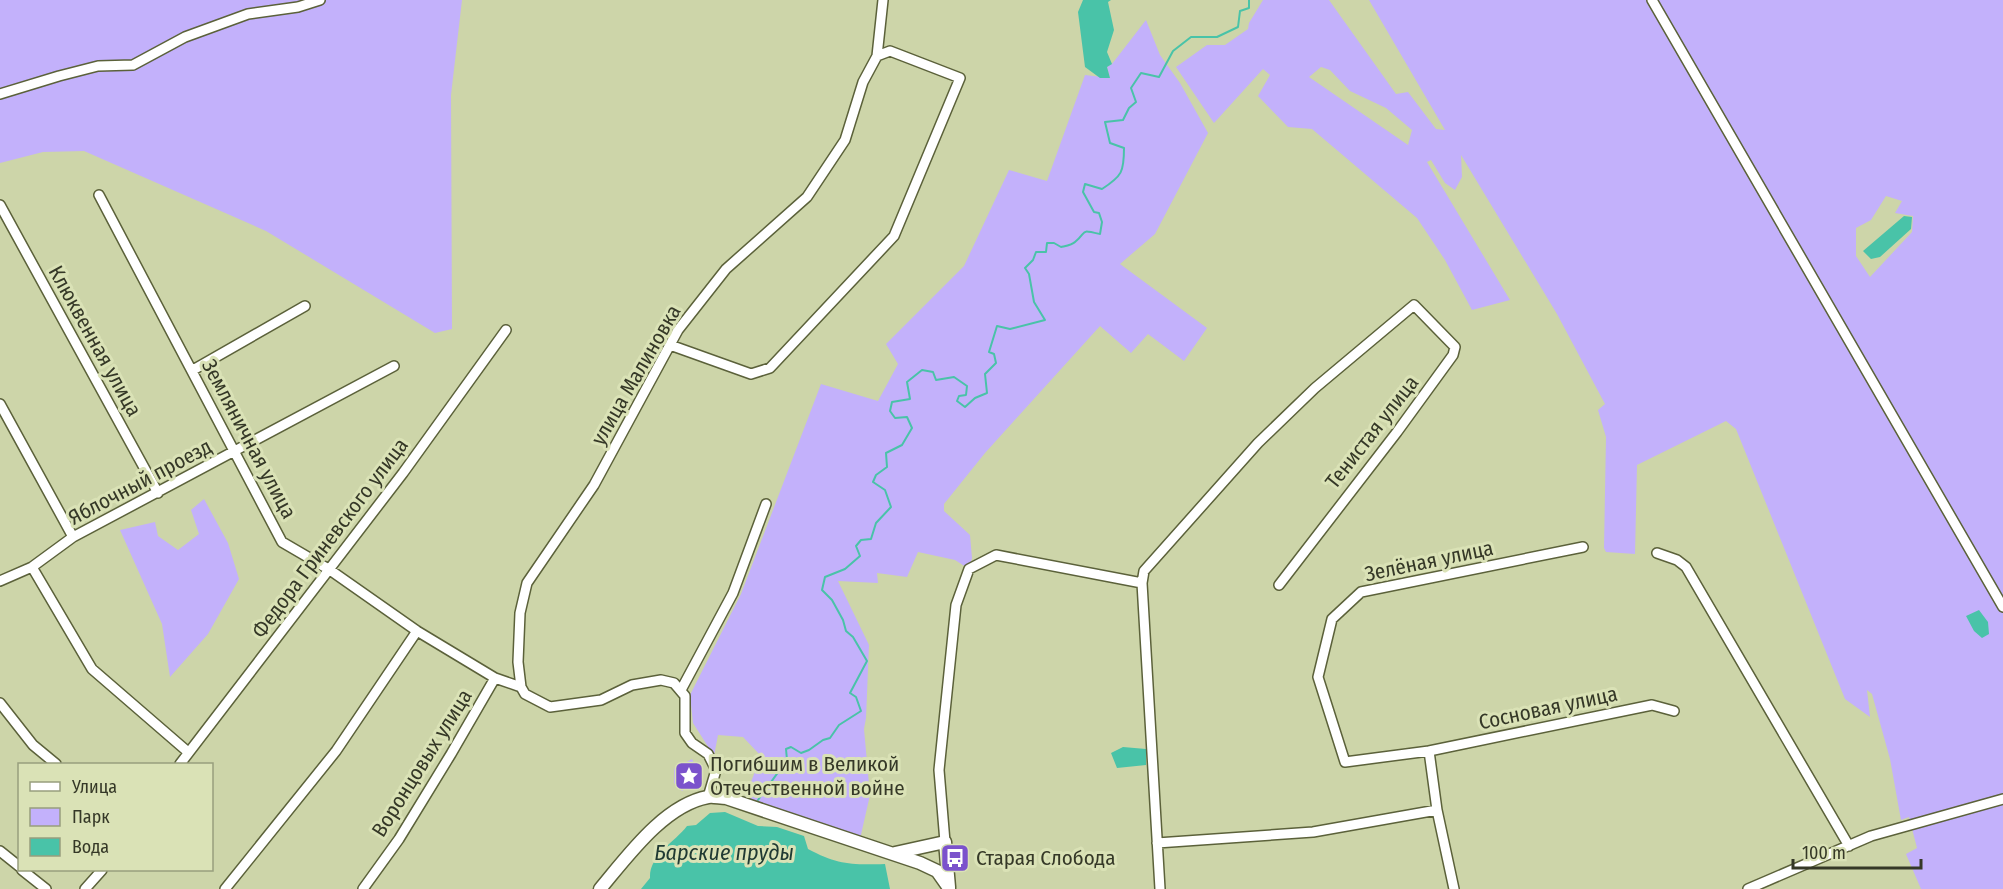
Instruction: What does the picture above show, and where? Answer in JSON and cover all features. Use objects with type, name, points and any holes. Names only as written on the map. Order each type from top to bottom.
[{"type":"street","points":[[0,94],[98,66],[133,65],[185,37],[248,14],[298,8],[320,0]]},
{"type":"street","points":[[670,345],[751,374],[770,368],[894,237],[960,78],[890,51],[877,56],[883,0]]},
{"type":"street","points":[[1652,0],[2003,607]]},
{"type":"street","name":"улица Малиновка","points":[[520,687],[518,662],[520,613],[527,584],[594,485],[678,330],[726,269],[807,197],[845,140],[863,82],[877,56]]},
{"type":"street","name":"Земляничная улица","points":[[99,195],[282,542],[330,570],[417,631],[495,678]]},
{"type":"street","name":"Клюквенная улица","points":[[0,205],[158,493]]},
{"type":"street","name":"Тенистая улица","points":[[1142,583],[1144,571],[1258,443],[1315,388],[1414,305],[1455,347],[1453,355],[1279,585]]},
{"type":"street","points":[[193,370],[305,306]]},
{"type":"street","name":"Федора Гриневского улица","points":[[181,763],[403,473],[506,330]]},
{"type":"street","name":"Яблочный проезд","points":[[0,581],[32,567],[74,537],[394,366]]},
{"type":"street","points":[[0,404],[74,537]]},
{"type":"street","points":[[708,797],[716,770],[708,754],[692,743],[685,733],[685,696],[681,690],[733,593],[766,504]]},
{"type":"street","name":"Зелёная улица","points":[[1429,751],[1345,762],[1318,677],[1332,619],[1361,592],[1583,547]]},
{"type":"street","points":[[1657,553],[1677,560],[1686,567],[1849,846]]},
{"type":"street","points":[[949,889],[942,868],[945,842],[939,770],[956,605],[969,569],[996,555],[1142,583],[1160,889]]},
{"type":"street","points":[[32,567],[92,669],[188,752]]},
{"type":"street","points":[[225,889],[336,751],[417,631]]},
{"type":"street","name":"Воронцовых улица","points":[[363,889],[399,839],[495,678],[520,687],[531,699],[550,707],[601,700],[632,686],[661,680],[674,684],[681,690]]},
{"type":"street","points":[[0,703],[33,745],[54,763]]},
{"type":"street","name":"Сосновая улица","points":[[1429,751],[1652,705],[1674,711]]},
{"type":"street","points":[[1429,751],[1437,810],[1454,889]]},
{"type":"street","points":[[600,889],[643,836],[681,807],[708,797],[726,798],[942,868]]},
{"type":"street","points":[[1749,889],[1896,827],[2003,799]]},
{"type":"street","points":[[1157,843],[1313,832],[1437,810]]},
{"type":"street","points":[[895,853],[945,842]]},
{"type":"street","points":[[0,851],[18,866]]},
{"type":"street","points":[[25,871],[46,889]]},
{"type":"street","points":[[85,889],[101,871]]},
{"type":"green space","points":[[0,0],[462,0],[451,95],[452,329],[435,333],[266,231],[84,151],[43,152],[0,163]]},
{"type":"green space","points":[[1263,0],[1329,0],[1396,94],[1408,92],[1436,129],[1445,130],[1369,0],[2003,0],[2003,889],[1921,889],[1906,854],[1917,848],[1909,817],[1901,820],[1890,759],[1872,694],[1867,690],[1870,717],[1845,699],[1736,429],[1726,421],[1637,465],[1635,554],[1606,552],[1604,548],[1606,437],[1598,410],[1605,404],[1557,314],[1461,155],[1462,177],[1455,190],[1445,183],[1431,160],[1427,162],[1510,300],[1472,310],[1445,260],[1417,218],[1312,129],[1288,127],[1258,96],[1270,75],[1263,69],[1214,123],[1176,67],[1207,45],[1225,45],[1248,29],[1249,23]],"holes":[[[1321,67],[1330,70],[1350,91],[1386,108],[1412,130],[1408,145],[1309,77]],[[1886,196],[1902,201],[1895,213],[1913,216],[1912,232],[1870,277],[1856,256],[1856,228],[1871,220]]]},
{"type":"green space","points":[[1146,20],[1160,55],[1180,83],[1208,133],[1155,234],[1120,264],[1207,328],[1184,361],[1148,334],[1131,353],[1100,326],[985,453],[944,504],[944,511],[970,535],[972,558],[969,569],[955,560],[918,552],[907,577],[877,573],[878,583],[838,581],[869,645],[864,729],[870,795],[860,839],[744,800],[761,756],[743,737],[718,735],[714,756],[693,723],[690,695],[741,594],[821,384],[878,401],[898,364],[886,344],[964,266],[1009,170],[1047,181],[1085,75],[1110,78],[1107,67],[1112,64]]},
{"type":"green space","points":[[204,499],[228,543],[239,579],[208,634],[170,677],[162,624],[120,530],[155,522],[158,536],[178,550],[199,534],[191,510]]},
{"type":"green space","points":[[692,759],[698,771],[698,781],[682,791],[674,783],[674,769]]},
{"type":"water","points":[[1083,0],[1111,0],[1108,2],[1114,30],[1107,52],[1112,64],[1107,67],[1110,78],[1100,78],[1085,67],[1078,12]]},
{"type":"water","points":[[1904,216],[1912,217],[1911,229],[1880,257],[1871,259],[1863,251]]},
{"type":"water","points":[[1979,610],[1988,622],[1989,634],[1982,638],[1974,631],[1966,616]]},
{"type":"water","points":[[1123,747],[1146,749],[1146,765],[1117,768],[1111,753]]},
{"type":"water","name":"Барские пруды","points":[[725,812],[758,826],[777,827],[804,836],[808,849],[837,861],[854,864],[885,864],[890,889],[641,889],[650,878],[658,856],[687,826],[696,825],[710,813]]},
{"type":"waterway","points":[[758,800],[787,760],[786,749],[791,747],[801,753],[809,750],[830,738],[839,725],[861,711],[856,697],[850,693],[867,661],[853,637],[846,631],[832,600],[822,590],[825,577],[845,569],[860,556],[856,546],[861,540],[871,539],[876,523],[891,507],[885,490],[873,482],[876,475],[887,467],[886,453],[902,445],[912,428],[907,417],[895,418],[890,411],[892,402],[910,399],[907,382],[922,370],[933,372],[936,380],[954,377],[967,386],[966,395],[959,396],[957,401],[965,407],[975,398],[987,393],[985,374],[996,363],[994,354],[989,352],[997,326],[1010,329],[1045,320],[1034,302],[1029,274],[1025,268],[1033,260],[1036,252],[1046,252],[1047,243],[1054,243],[1061,247],[1072,244],[1086,231],[1100,234],[1102,222],[1099,213],[1094,212],[1083,192],[1085,184],[1102,189],[1109,184],[1118,177],[1124,156],[1124,148],[1110,143],[1105,122],[1123,120],[1129,108],[1136,102],[1131,88],[1141,73],[1159,77],[1173,51],[1191,37],[1217,37],[1238,27],[1240,11],[1249,8],[1249,0]]},
{"type":"place","name":"Погибшим в Великой Отечественной войне","points":[[689,776]]},
{"type":"place","name":"Старая Слобода","points":[[955,858]]}]
